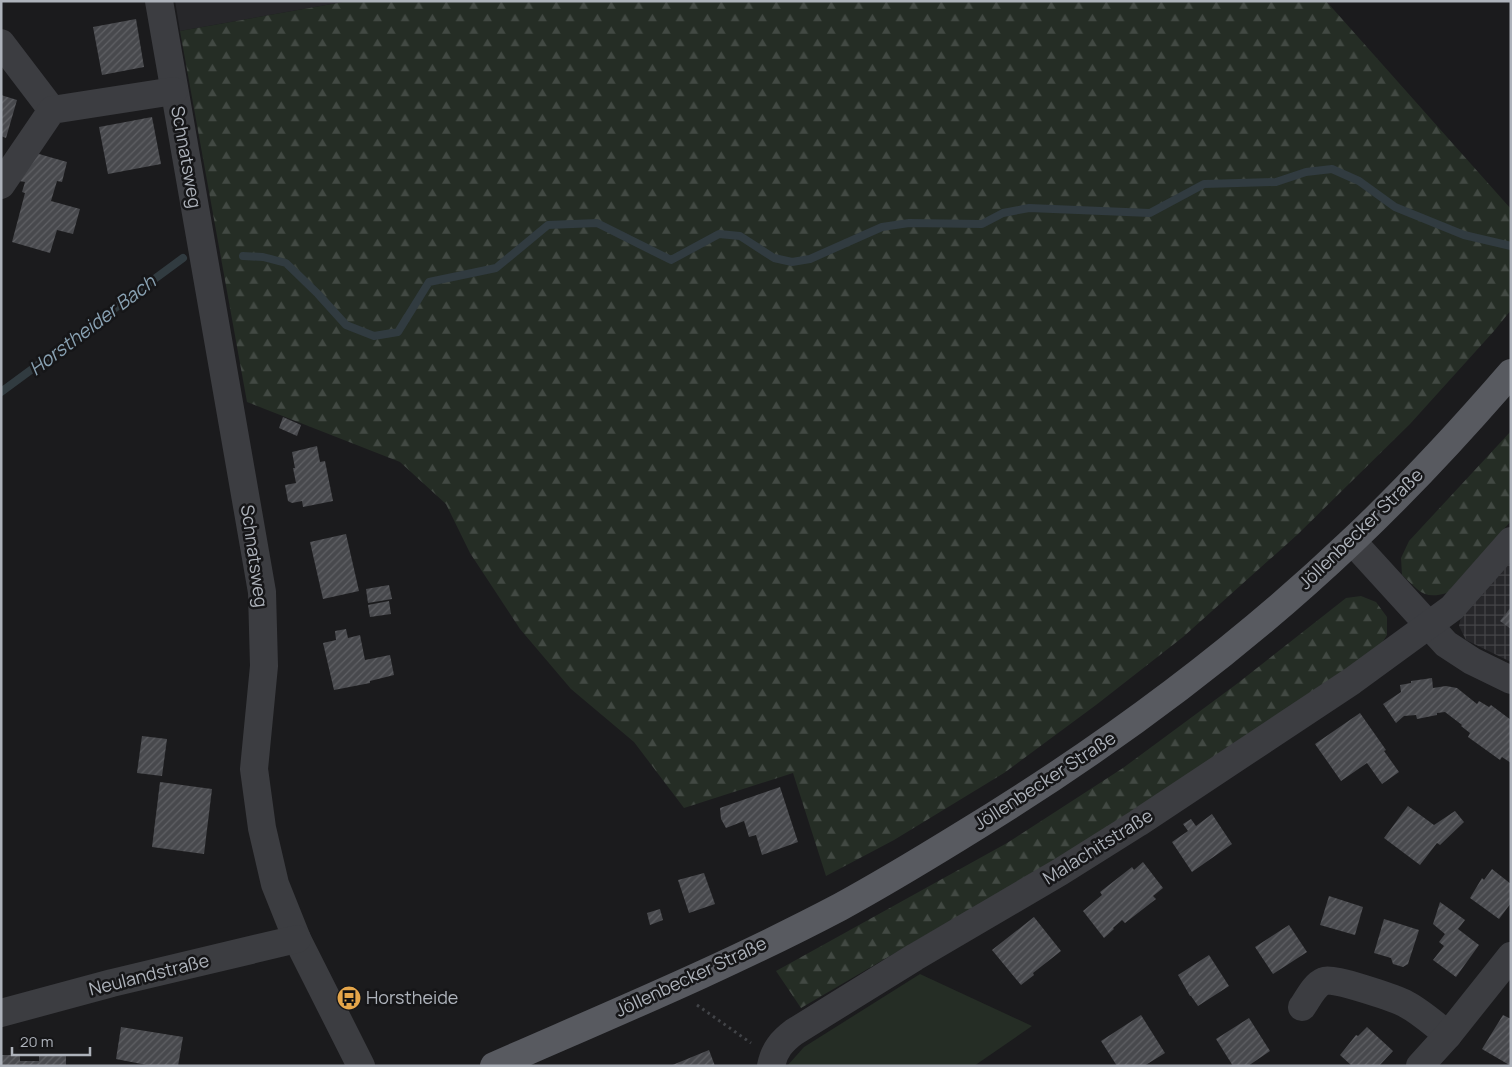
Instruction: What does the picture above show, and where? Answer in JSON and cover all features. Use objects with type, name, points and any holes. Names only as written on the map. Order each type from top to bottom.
[{"type":"main road","name":"Jöllenbecker Straße","points":[[494,1066],[672,987],[841,906],[1017,802],[1113,737],[1198,673],[1280,605],[1352,541],[1460,432],[1511,374]]},
{"type":"street","name":"Schnatsweg","points":[[159,1],[262,592],[264,666],[254,769],[262,828],[274,884],[297,939],[361,1066]]},
{"type":"street","points":[[1,43],[52,110],[1,185]]},
{"type":"street","name":"Schnatsweg","points":[[52,110],[174,91]]},
{"type":"street","points":[[1352,541],[1446,644],[1472,661],[1511,680]]},
{"type":"street","name":"Malachitstraße","points":[[772,1062],[776,1050],[783,1040],[794,1032],[1138,823],[1352,681],[1452,608],[1511,541]]},
{"type":"street","name":"Neulandstraße","points":[[1,1013],[112,983],[297,939]]},
{"type":"street","points":[[1420,1066],[1509,963]]},
{"type":"street","points":[[1302,1007],[1315,987],[1324,980],[1336,980],[1404,1003],[1425,1016],[1448,1035]]},
{"type":"path","points":[[672,987],[772,1062]]},
{"type":"shaded area","points":[[175,1],[349,1],[180,31]]},
{"type":"shaded area","points":[[1511,558],[1511,662],[1466,640],[1459,626],[1462,612]]},
{"type":"green space","points":[[349,1],[1326,1],[1511,209],[1511,310],[1410,424],[1297,535],[1183,637],[1096,705],[1004,773],[894,840],[826,876],[793,773],[684,808],[634,742],[571,689],[520,629],[470,553],[446,504],[400,462],[247,402],[180,31]]},
{"type":"green space","points":[[1511,431],[1511,521],[1447,593],[1432,595],[1422,592],[1402,575],[1401,558],[1409,541]]},
{"type":"green space","points":[[1361,596],[1376,602],[1387,617],[1387,635],[1377,651],[1103,836],[941,926],[801,1008],[776,971],[1007,843],[1123,768],[1238,683],[1346,598]]},
{"type":"green space","points":[[920,974],[1032,1026],[974,1066],[787,1066],[804,1047]]},
{"type":"building","points":[[136,19],[144,67],[102,75],[93,27]]},
{"type":"building","points":[[1,95],[17,100],[6,138],[1,136]]},
{"type":"building","points":[[152,117],[161,164],[108,174],[99,127]]},
{"type":"building","points":[[32,152],[67,162],[62,182],[57,181],[51,201],[80,209],[73,234],[57,230],[50,253],[12,242],[25,193],[22,192],[25,182],[19,181]]},
{"type":"building","points":[[283,417],[301,425],[297,436],[279,428]]},
{"type":"building","points":[[317,446],[320,462],[325,461],[333,501],[303,507],[302,501],[292,503],[288,501],[285,485],[296,483],[292,452]]},
{"type":"building","points":[[346,534],[359,591],[323,599],[310,542]]},
{"type":"building","points":[[389,585],[392,599],[368,603],[366,589]]},
{"type":"building","points":[[389,601],[391,614],[370,617],[368,605]]},
{"type":"building","points":[[1511,607],[1511,629],[1500,621]]},
{"type":"building","points":[[346,629],[348,638],[360,635],[365,660],[390,655],[394,675],[370,681],[370,683],[334,690],[323,643],[336,640],[335,631]]},
{"type":"building","points":[[1432,678],[1433,688],[1446,686],[1457,688],[1477,704],[1479,701],[1489,707],[1491,705],[1511,720],[1511,763],[1502,757],[1500,760],[1468,737],[1470,733],[1445,712],[1417,719],[1416,715],[1404,716],[1396,723],[1383,704],[1401,692],[1400,685],[1411,683],[1411,681]]},
{"type":"building","points":[[1360,713],[1399,772],[1382,784],[1367,763],[1341,781],[1315,744]]},
{"type":"building","points":[[142,736],[167,739],[162,776],[137,773]]},
{"type":"building","points":[[160,782],[212,789],[204,854],[152,847]]},
{"type":"building","points":[[780,787],[798,842],[762,855],[756,835],[749,837],[744,821],[726,828],[721,819],[720,808]]},
{"type":"building","points":[[1408,806],[1434,825],[1455,811],[1464,822],[1440,845],[1437,843],[1420,865],[1384,838]]},
{"type":"building","points":[[1212,814],[1232,844],[1192,872],[1172,842],[1188,831],[1183,824],[1191,819],[1196,826]]},
{"type":"building","points":[[1143,862],[1163,888],[1153,896],[1156,899],[1125,923],[1122,920],[1104,938],[1083,911],[1102,895],[1100,892],[1132,867],[1134,870]]},
{"type":"building","points":[[1492,869],[1511,884],[1511,903],[1499,919],[1470,898],[1482,878],[1484,880]]},
{"type":"building","points":[[704,873],[715,904],[689,913],[678,880]]},
{"type":"building","points":[[1329,896],[1363,907],[1355,935],[1320,925]]},
{"type":"building","points":[[1440,902],[1465,920],[1458,929],[1479,945],[1456,977],[1433,960],[1444,946],[1439,942],[1445,934],[1433,924]]},
{"type":"building","points":[[660,909],[663,920],[650,925],[647,913]]},
{"type":"building","points":[[1034,917],[1061,951],[1021,985],[992,950]]},
{"type":"building","points":[[1384,919],[1419,930],[1408,964],[1403,967],[1393,964],[1391,958],[1374,953]]},
{"type":"building","points":[[1289,925],[1307,952],[1273,974],[1255,947]]},
{"type":"building","points":[[1209,955],[1229,986],[1198,1006],[1178,975]]},
{"type":"building","points":[[1141,1015],[1165,1053],[1144,1066],[1117,1066],[1101,1041]]},
{"type":"building","points":[[1503,1015],[1511,1019],[1511,1066],[1482,1049]]},
{"type":"building","points":[[1249,1018],[1270,1051],[1248,1066],[1233,1066],[1216,1039]]},
{"type":"building","points":[[121,1027],[183,1037],[178,1066],[152,1066],[116,1059]]},
{"type":"building","points":[[1367,1027],[1393,1051],[1379,1066],[1352,1066],[1340,1055],[1356,1035],[1358,1036]]},
{"type":"building","points":[[709,1050],[715,1066],[670,1066]]},
{"type":"building","points":[[66,1054],[66,1066],[1,1066],[1,1055],[20,1055],[20,1061],[39,1061],[39,1055]]},
{"type":"waterway","name":"Horstheider Bach","points":[[243,256],[263,257],[286,263],[346,325],[374,336],[398,332],[429,282],[496,268],[548,225],[597,223],[671,260],[719,234],[740,236],[774,258],[792,262],[810,259],[882,227],[909,223],[982,224],[1003,213],[1029,208],[1150,213],[1204,184],[1276,182],[1306,172],[1332,169],[1359,181],[1395,207],[1464,235],[1511,246]]},
{"type":"waterway","name":"Horstheider Bach","points":[[1,392],[183,258]]},
{"type":"place","name":"Horstheide","points":[[349,998]]}]
